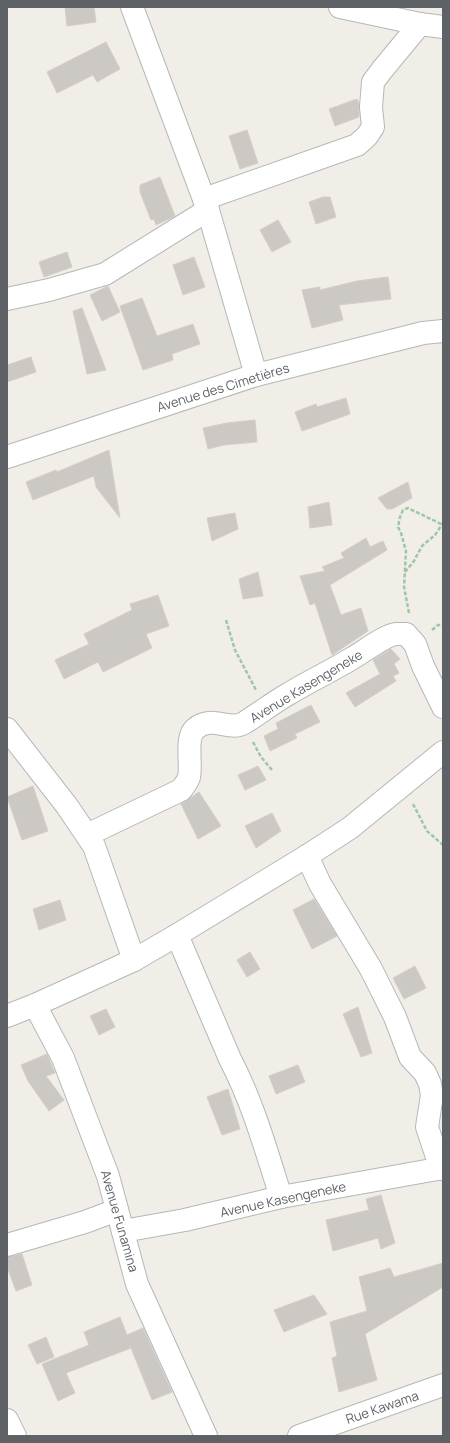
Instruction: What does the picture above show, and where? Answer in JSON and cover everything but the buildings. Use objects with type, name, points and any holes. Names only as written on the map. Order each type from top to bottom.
[{"type":"street","points":[[132,7],[206,205],[256,375]]},
{"type":"street","points":[[340,7],[420,24],[443,27]]},
{"type":"street","points":[[7,299],[49,290],[105,274],[206,205],[357,145],[367,136],[372,127],[371,107],[373,82],[420,24]]},
{"type":"street","name":"Avenue des Cimetières","points":[[7,456],[256,375],[423,333],[443,331]]},
{"type":"street","name":"Avenue Kasengeneke","points":[[87,835],[181,790],[189,778],[190,740],[193,731],[201,724],[211,722],[235,726],[242,724],[264,708],[388,637],[396,634],[406,634],[415,644]]},
{"type":"street","points":[[415,644],[423,666],[443,707]]},
{"type":"street","points":[[7,729],[67,806],[94,846],[134,960]]},
{"type":"street","points":[[7,1016],[35,1005],[134,960],[177,935],[350,828],[443,752]]},
{"type":"street","points":[[307,856],[320,884],[371,969],[395,1017],[410,1057],[425,1073],[430,1084],[432,1095],[427,1127],[442,1169]]},
{"type":"street","points":[[177,935],[249,1100],[281,1197]]},
{"type":"street","name":"Avenue Funamina","points":[[35,1005],[63,1058],[108,1176],[137,1284],[206,1436]]},
{"type":"street","name":"Avenue Kasengeneke","points":[[123,1231],[185,1220],[281,1197],[442,1169]]},
{"type":"street","points":[[7,1245],[78,1224],[117,1210]]},
{"type":"street","name":"Rue Kawama","points":[[299,1436],[443,1385]]},
{"type":"street","points":[[7,1420],[15,1436]]},
{"type":"path","points":[[405,572],[414,561],[422,546],[435,535],[442,523],[408,508],[403,510],[398,527],[406,551],[404,586],[415,644]]},
{"type":"path","points":[[226,620],[235,650],[254,684],[264,708]]},
{"type":"path","points":[[242,724],[261,757],[272,770]]},
{"type":"path","points":[[401,785],[427,831],[443,845]]}]
